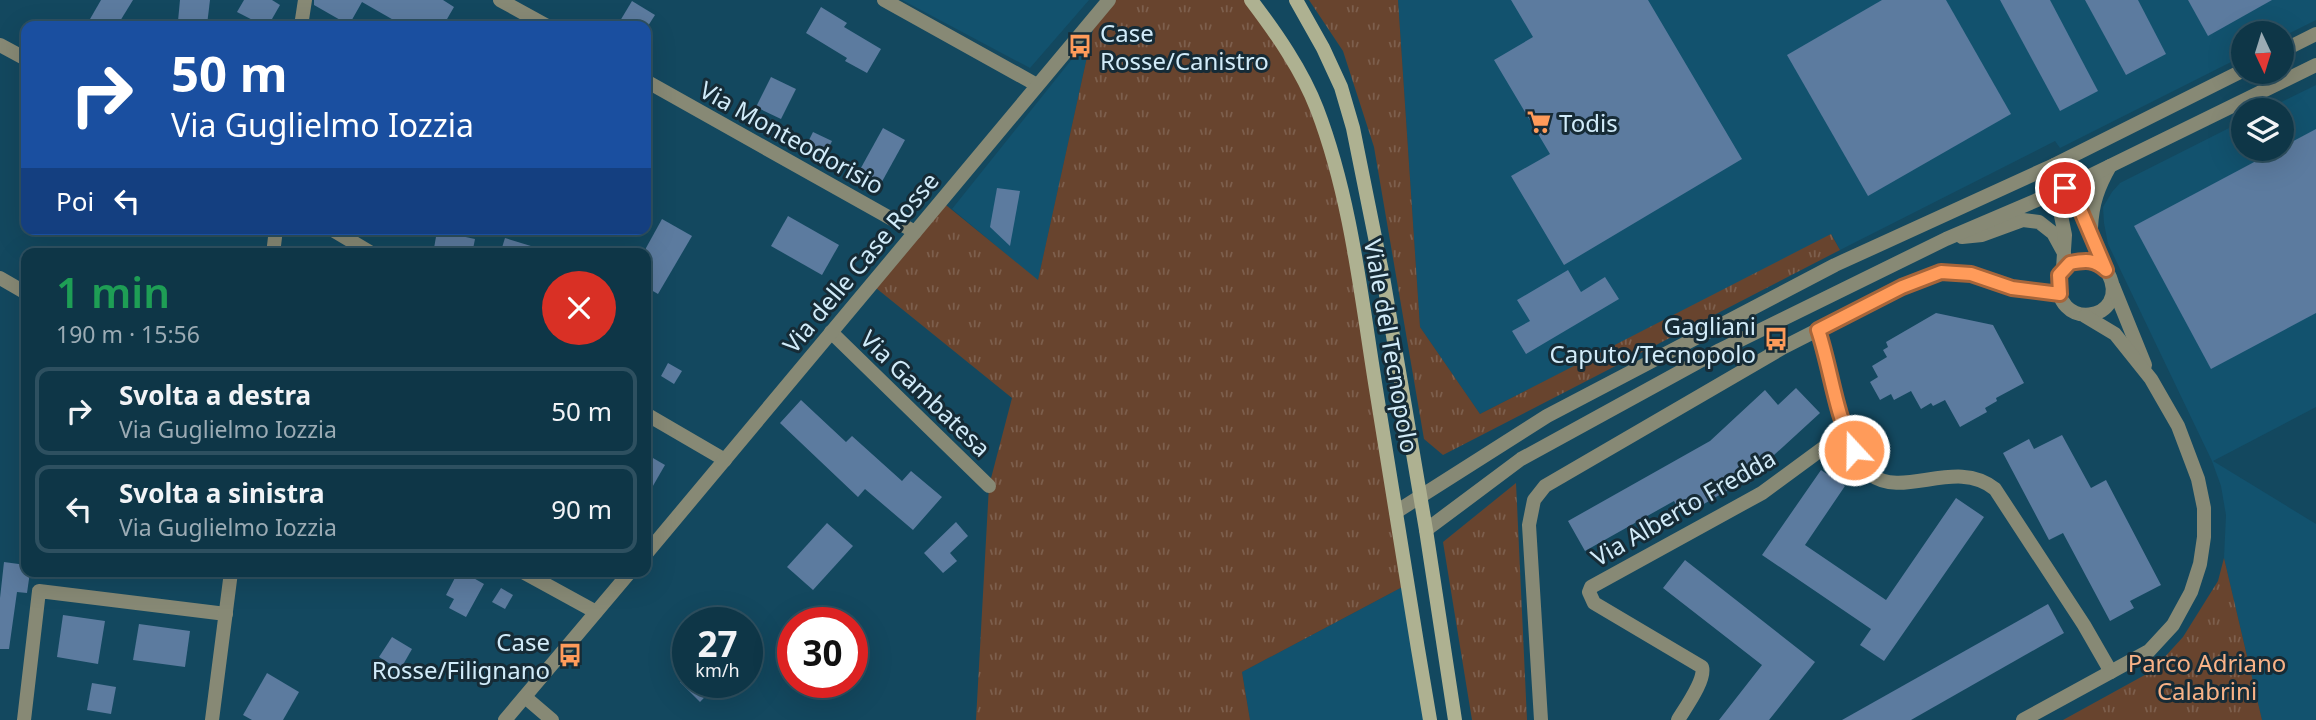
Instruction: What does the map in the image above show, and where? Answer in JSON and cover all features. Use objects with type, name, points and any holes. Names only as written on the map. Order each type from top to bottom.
[{"type":"main road","name":"Viale del Tecnopolo","points":[[1251,0],[1275,32],[1301,75],[1317,108],[1338,173],[1430,720]]},
{"type":"main road","name":"Viale del Tecnopolo","points":[[1296,0],[1341,87],[1353,128],[1383,277],[1455,720]]},
{"type":"street","points":[[303,21],[305,0]]},
{"type":"street","points":[[500,0],[538,21]]},
{"type":"street","points":[[884,0],[1037,85]]},
{"type":"street","name":"Via delle Case Rosse","points":[[651,548],[1110,0]]},
{"type":"street","points":[[2294,45],[2316,34]]},
{"type":"street","points":[[0,45],[21,56]]},
{"type":"street","points":[[1426,530],[1521,459],[1720,350],[1947,239],[2065,188],[2316,65]]},
{"type":"street","points":[[1396,512],[1547,416],[1835,265],[2054,165],[2231,76]]},
{"type":"street","name":"Via Monteodorisio","points":[[651,84],[915,232]]},
{"type":"street","points":[[2023,720],[2149,651],[2173,625],[2191,592],[2200,564],[2204,537],[2204,508],[2191,455],[2151,379],[2074,195],[2065,188],[2054,165]]},
{"type":"street","points":[[2091,233],[2092,207],[2098,188],[2110,166]]},
{"type":"street","points":[[2063,269],[2065,235],[2058,201],[2065,188]]},
{"type":"street","points":[[1947,239],[1982,235],[2023,220],[2039,222],[2053,233],[2064,253]]},
{"type":"street","points":[[341,235],[363,248]]},
{"type":"street","points":[[2085,316],[2105,309],[2111,299],[2108,275],[2099,263],[2090,261],[2070,263],[2063,269],[2059,275],[2060,294],[2070,309],[2115,334],[2151,379]]},
{"type":"street","points":[[1541,720],[1529,525],[1532,505],[1545,486],[1689,401],[1818,330],[1902,287],[1941,272],[1971,274],[2012,288],[2060,294]]},
{"type":"street","points":[[0,278],[21,290]]},
{"type":"street","points":[[1818,330],[1845,432],[1863,467],[1877,479],[1897,482],[1963,476],[1981,479],[1994,489],[2084,625],[2111,672]]},
{"type":"street","name":"Via Gambatesa","points":[[831,332],[989,486]]},
{"type":"street","points":[[651,417],[725,460]]},
{"type":"street","name":"Via Alberto Fredda","points":[[1678,720],[1701,680],[1704,673],[1702,667],[1594,603],[1589,592],[1591,587],[1762,493],[1845,432]]},
{"type":"street","points":[[212,720],[230,577]]},
{"type":"street","points":[[532,577],[596,612]]},
{"type":"street","points":[[505,720],[626,577]]},
{"type":"street","points":[[24,720],[39,591],[226,614]]},
{"type":"street","points":[[525,696],[552,720]]},
{"type":"shaded area","points":[[902,0],[1089,0],[1030,68]]},
{"type":"shaded area","points":[[1398,0],[2316,0],[2316,20],[2294,31],[2294,21],[2231,21],[2231,62],[2060,148],[2055,141],[1840,250],[1832,235],[1480,414],[1420,327]]},
{"type":"shaded area","points":[[1092,34],[1038,281],[952,209]]},
{"type":"shaded area","points":[[2316,85],[2316,407],[2213,461],[2316,524],[2316,720],[2262,720],[2224,558],[2226,515],[2221,486],[2212,461],[2108,244],[2103,207],[2120,183],[2231,127],[2231,161],[2294,161],[2294,98],[2289,98]]},
{"type":"shaded area","points":[[1408,584],[1431,720],[1250,720],[1242,672]]},
{"type":"green space","points":[[1109,0],[1251,0],[1301,75],[1338,173],[1408,584],[1242,672],[1250,720],[976,720],[989,486],[1012,398],[871,284],[941,201],[1038,280],[1096,16]]},
{"type":"green space","points":[[1309,0],[1398,0],[1420,327],[1480,414],[1831,234],[1840,250],[1443,455],[1424,439],[1374,147],[1343,51]]},
{"type":"green space","points":[[1516,483],[1527,720],[1472,720],[1443,542]]},
{"type":"green space","name":"Parco Adriano Calabrini","points":[[2224,558],[2262,720],[2063,720],[2152,671],[2183,637],[2218,581]]},
{"type":"building","points":[[101,0],[133,0],[120,21],[89,21]]},
{"type":"building","points":[[180,0],[210,0],[207,21],[178,21]]},
{"type":"building","points":[[244,0],[272,0],[280,5],[271,21],[254,21],[237,12]]},
{"type":"building","points":[[314,0],[443,0],[454,7],[446,21],[395,21],[362,2],[351,21],[342,21],[314,5]]},
{"type":"building","points":[[1511,0],[1648,0],[1742,159],[1564,265],[1511,176],[1550,154],[1494,60],[1533,37]]},
{"type":"building","points":[[1882,0],[1946,0],[2011,114],[1868,196],[1787,55]]},
{"type":"building","points":[[2000,0],[2050,0],[2098,91],[2060,111]]},
{"type":"building","points":[[2085,0],[2138,0],[2166,54],[2126,75]]},
{"type":"building","points":[[2188,0],[2272,0],[2231,21],[2208,36]]},
{"type":"building","points":[[632,1],[655,15],[651,21],[620,21]]},
{"type":"building","points":[[821,7],[847,23],[844,27],[881,49],[867,73],[806,33]]},
{"type":"building","points":[[771,77],[796,89],[781,119],[756,107]]},
{"type":"building","points":[[883,128],[905,140],[879,187],[857,175]]},
{"type":"building","points":[[2316,129],[2316,313],[2211,369],[2134,226],[2256,161],[2294,161],[2294,141]]},
{"type":"building","points":[[813,132],[832,141],[825,155],[806,146]]},
{"type":"building","points":[[997,188],[1020,191],[1010,246],[990,227]]},
{"type":"building","points":[[788,216],[839,245],[822,275],[771,246]]},
{"type":"building","points":[[662,219],[692,236],[658,294],[651,290],[651,248],[646,248]]},
{"type":"building","points":[[436,235],[475,239],[473,248],[434,248]]},
{"type":"building","points":[[505,238],[538,248],[502,248]]},
{"type":"building","points":[[1568,270],[1581,292],[1605,277],[1619,299],[1526,354],[1512,331],[1530,321],[1517,300]]},
{"type":"building","points":[[1936,313],[1993,325],[2024,383],[1996,398],[1997,401],[1985,408],[1987,412],[1960,427],[1945,400],[1933,406],[1931,403],[1921,409],[1911,391],[1894,400],[1891,394],[1880,400],[1870,382],[1878,377],[1872,366],[1887,357],[1883,350],[1888,347],[1886,342]]},
{"type":"building","points":[[668,363],[682,371],[674,384],[661,376]]},
{"type":"building","points":[[1796,388],[1820,413],[1749,478],[1683,516],[1674,501],[1585,551],[1568,521],[1710,441],[1765,390],[1778,405]]},
{"type":"building","points":[[801,400],[846,442],[852,436],[902,481],[911,471],[942,497],[913,530],[865,489],[858,497],[780,423]]},
{"type":"building","points":[[2062,435],[2091,488],[2106,480],[2161,585],[2130,601],[2134,608],[2110,621],[2063,533],[2049,540],[2003,453],[2029,439],[2034,449]]},
{"type":"building","points":[[651,457],[665,465],[651,489]]},
{"type":"building","points":[[1821,470],[1845,486],[1805,545],[1886,600],[1956,498],[1984,517],[1884,661],[1860,645],[1871,629],[1762,555]]},
{"type":"building","points":[[956,522],[968,536],[950,553],[957,561],[943,573],[924,553]]},
{"type":"building","points":[[827,523],[853,546],[813,590],[787,567]]},
{"type":"building","points":[[1685,560],[1815,662],[1769,720],[1719,720],[1762,665],[1663,588]]},
{"type":"building","points":[[4,562],[21,564],[21,577],[29,577],[27,593],[17,592],[9,649],[0,649],[0,598]]},
{"type":"building","points":[[455,577],[472,577],[484,584],[466,617],[449,608],[454,599],[446,595]]},
{"type":"building","points":[[501,588],[513,595],[505,609],[492,602]]},
{"type":"building","points":[[2048,604],[2064,633],[1911,720],[1842,720]]},
{"type":"building","points":[[63,615],[105,621],[98,664],[57,657]]},
{"type":"building","points":[[139,624],[190,631],[185,667],[133,660]]},
{"type":"building","points":[[392,637],[412,649],[400,670],[379,657]]},
{"type":"building","points":[[267,673],[299,692],[283,720],[252,720],[243,715]]},
{"type":"building","points":[[92,683],[116,687],[111,714],[87,710]]},
{"type":"place","name":"Case Rosse/Canistro","points":[[1080,46]]},
{"type":"place","name":"Todis","points":[[1539,122]]},
{"type":"place","name":"Gagliani Caputo/Tecnopolo","points":[[1776,339]]},
{"type":"place","name":"Case Rosse/Filignano","points":[[570,655]]},
{"type":"route","points":[[1854,450],[1845,432],[1818,330],[1902,287],[1941,272],[1971,274],[2012,288],[2060,294],[2059,275],[2070,263],[2090,261],[2099,263],[2106,270],[2074,195],[2065,188]]}]
